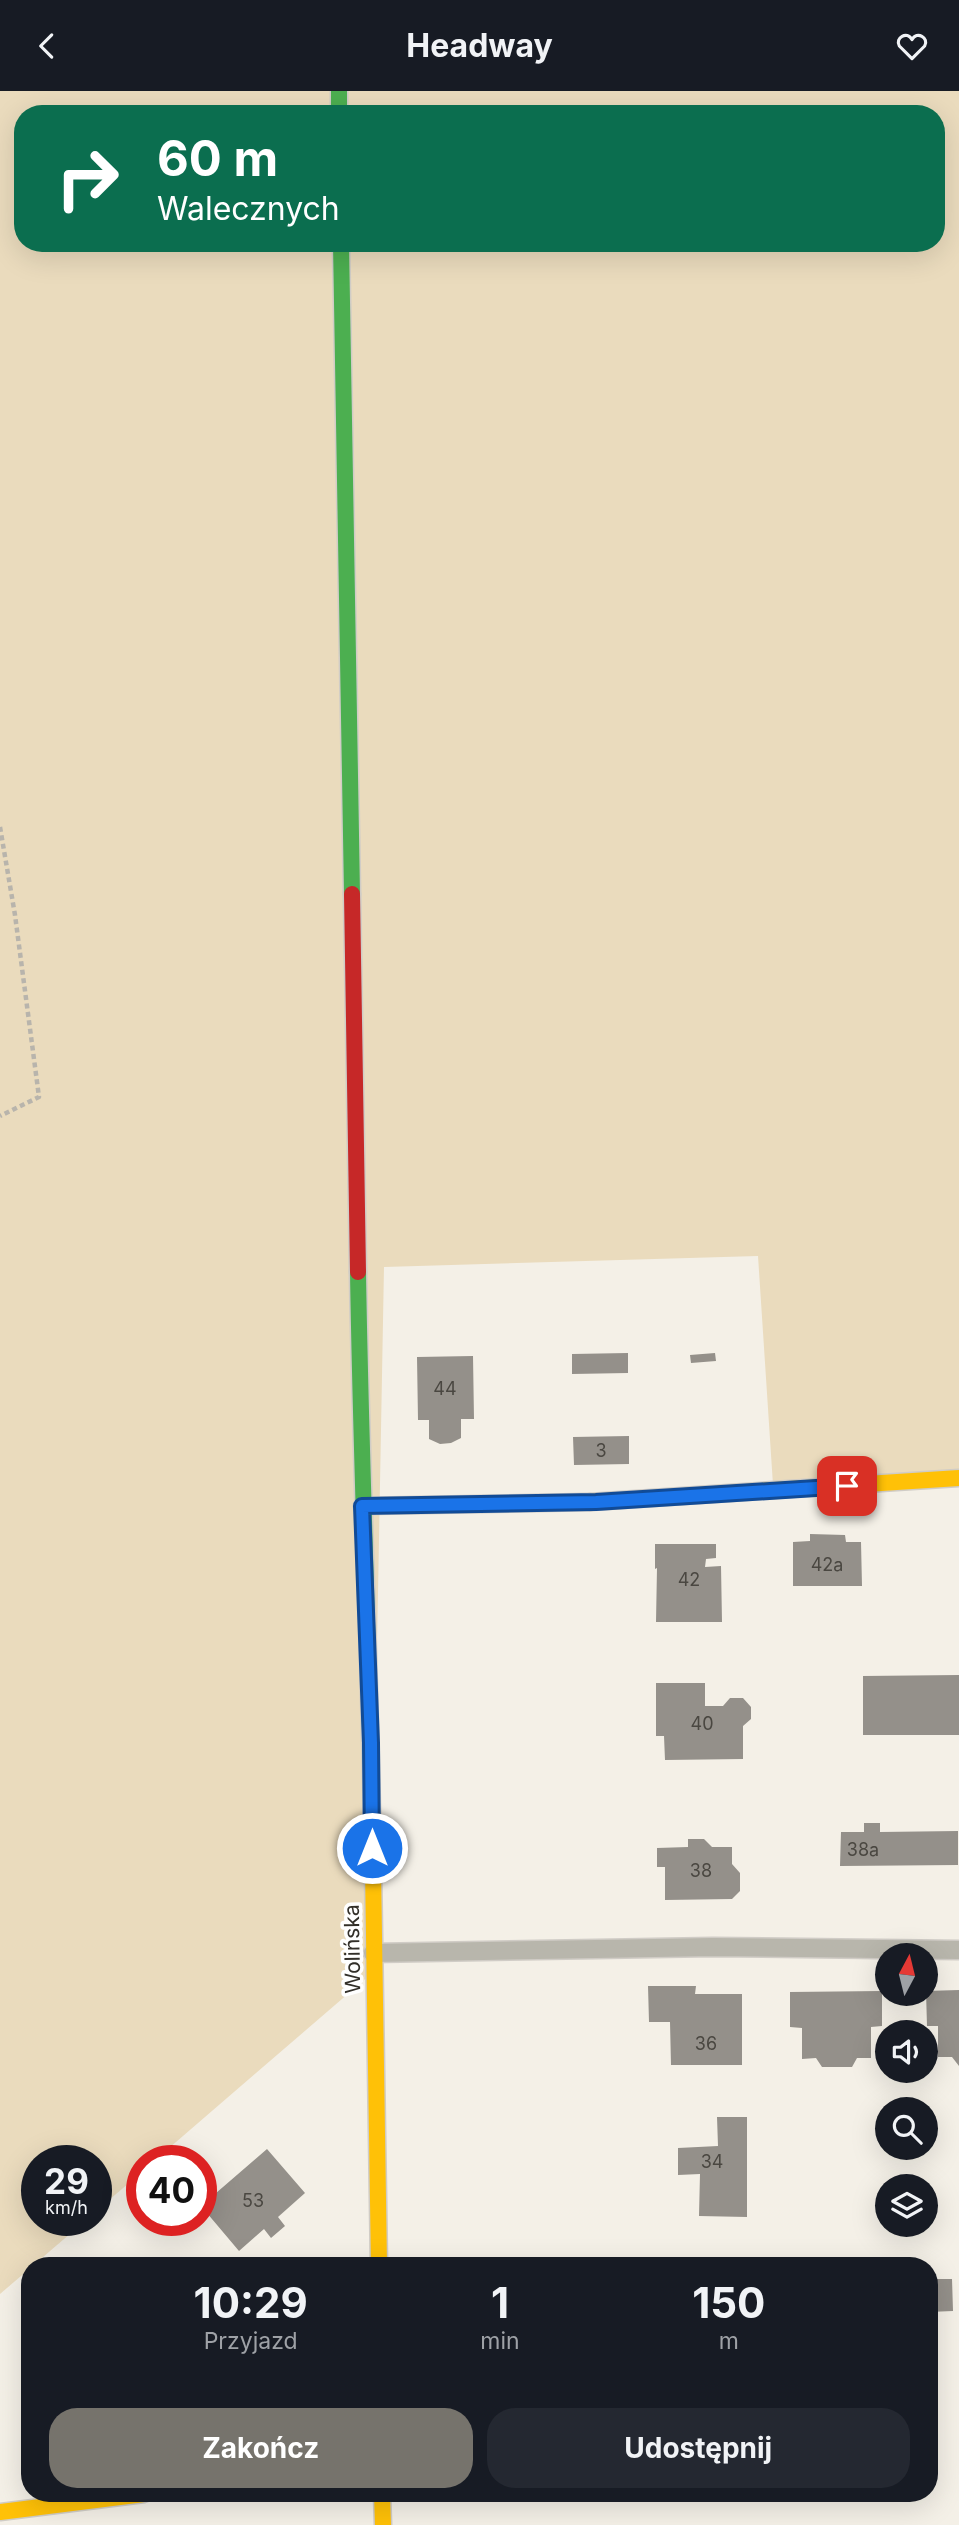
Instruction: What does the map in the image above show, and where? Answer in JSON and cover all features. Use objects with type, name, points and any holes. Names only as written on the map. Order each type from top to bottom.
[{"type":"street","name":"Wolińska","points":[[341,252],[362,1506],[371,1743],[379,2257]]},
{"type":"street","points":[[362,1506],[596,1502],[959,1478]]},
{"type":"street","points":[[0,2512],[80,2502]]},
{"type":"street","points":[[382,2502],[383,2525]]},
{"type":"lane","points":[[373,1954],[713,1947],[959,1950]]},
{"type":"path","points":[[0,827],[15,915],[39,1097],[0,1117]]},
{"type":"shaded area","points":[[0,91],[959,91],[959,1478],[773,1485],[758,1256],[384,1267],[371,1974],[173,2145],[126,2145],[126,2186],[112,2197],[112,2145],[21,2145],[21,2236],[68,2236],[43,2257],[21,2257],[21,2276],[0,2294]]},
{"type":"building","points":[[628,1353],[628,1373],[572,1374],[572,1354]]},
{"type":"building","points":[[715,1353],[716,1361],[691,1363],[690,1355]]},
{"type":"building","points":[[473,1356],[474,1419],[461,1419],[461,1438],[440,1444],[429,1439],[429,1420],[418,1420],[417,1357]]},
{"type":"building","points":[[629,1436],[629,1464],[574,1465],[573,1437]]},
{"type":"building","points":[[810,1534],[845,1535],[846,1542],[861,1542],[862,1586],[793,1586],[793,1542],[810,1541]]},
{"type":"building","points":[[655,1544],[716,1544],[716,1558],[706,1559],[705,1567],[721,1566],[722,1622],[656,1622]]},
{"type":"building","points":[[959,1675],[959,1735],[863,1735],[863,1676]]},
{"type":"building","points":[[656,1683],[705,1683],[705,1706],[723,1706],[730,1698],[743,1698],[751,1707],[751,1719],[743,1726],[743,1759],[665,1760],[664,1736],[656,1736]]},
{"type":"building","points":[[864,1823],[880,1823],[880,1832],[958,1831],[958,1865],[840,1866],[841,1832],[864,1832]]},
{"type":"building","points":[[688,1839],[704,1839],[712,1847],[732,1847],[732,1864],[740,1873],[740,1891],[732,1899],[665,1900],[665,1867],[657,1867],[657,1848],[688,1847]]},
{"type":"building","points":[[648,1986],[696,1986],[695,1994],[742,1994],[742,2065],[671,2065],[670,2022],[649,2022]]},
{"type":"building","points":[[959,1990],[959,2066],[952,2057],[938,2057],[938,2020],[927,2020],[926,2006],[938,2006],[938,1991]]},
{"type":"building","points":[[875,1991],[875,2006],[882,2006],[882,2020],[875,2020],[875,2027],[871,2027],[871,2058],[857,2058],[852,2067],[822,2067],[816,2058],[802,2059],[802,2028],[790,2027],[790,1992]]},
{"type":"building","points":[[717,2117],[747,2117],[747,2217],[699,2216],[700,2174],[678,2175],[678,2148],[718,2146]]},
{"type":"building","points":[[267,2149],[305,2193],[278,2217],[285,2226],[271,2238],[264,2229],[239,2251],[217,2225],[217,2192]]},
{"type":"building","points":[[938,2279],[952,2279],[953,2311],[938,2312]]},
{"type":"traffic: fast","points":[[339,91],[339,105]]},
{"type":"traffic: fast","points":[[341,252],[352,894]]},
{"type":"traffic: fast","points":[[358,1272],[373,1869]]},
{"type":"traffic: slow","points":[[590,1502],[959,1478]]},
{"type":"traffic: slow","points":[[373,1869],[379,2257]]},
{"type":"traffic: slow","points":[[0,2512],[80,2502]]},
{"type":"traffic: slow","points":[[382,2502],[383,2525]]},
{"type":"traffic: jam","points":[[352,894],[358,1272]]},
{"type":"traffic: jam","points":[[362,1506],[590,1502]]},
{"type":"route","points":[[372,1848],[362,1506],[596,1502],[847,1486]]}]
